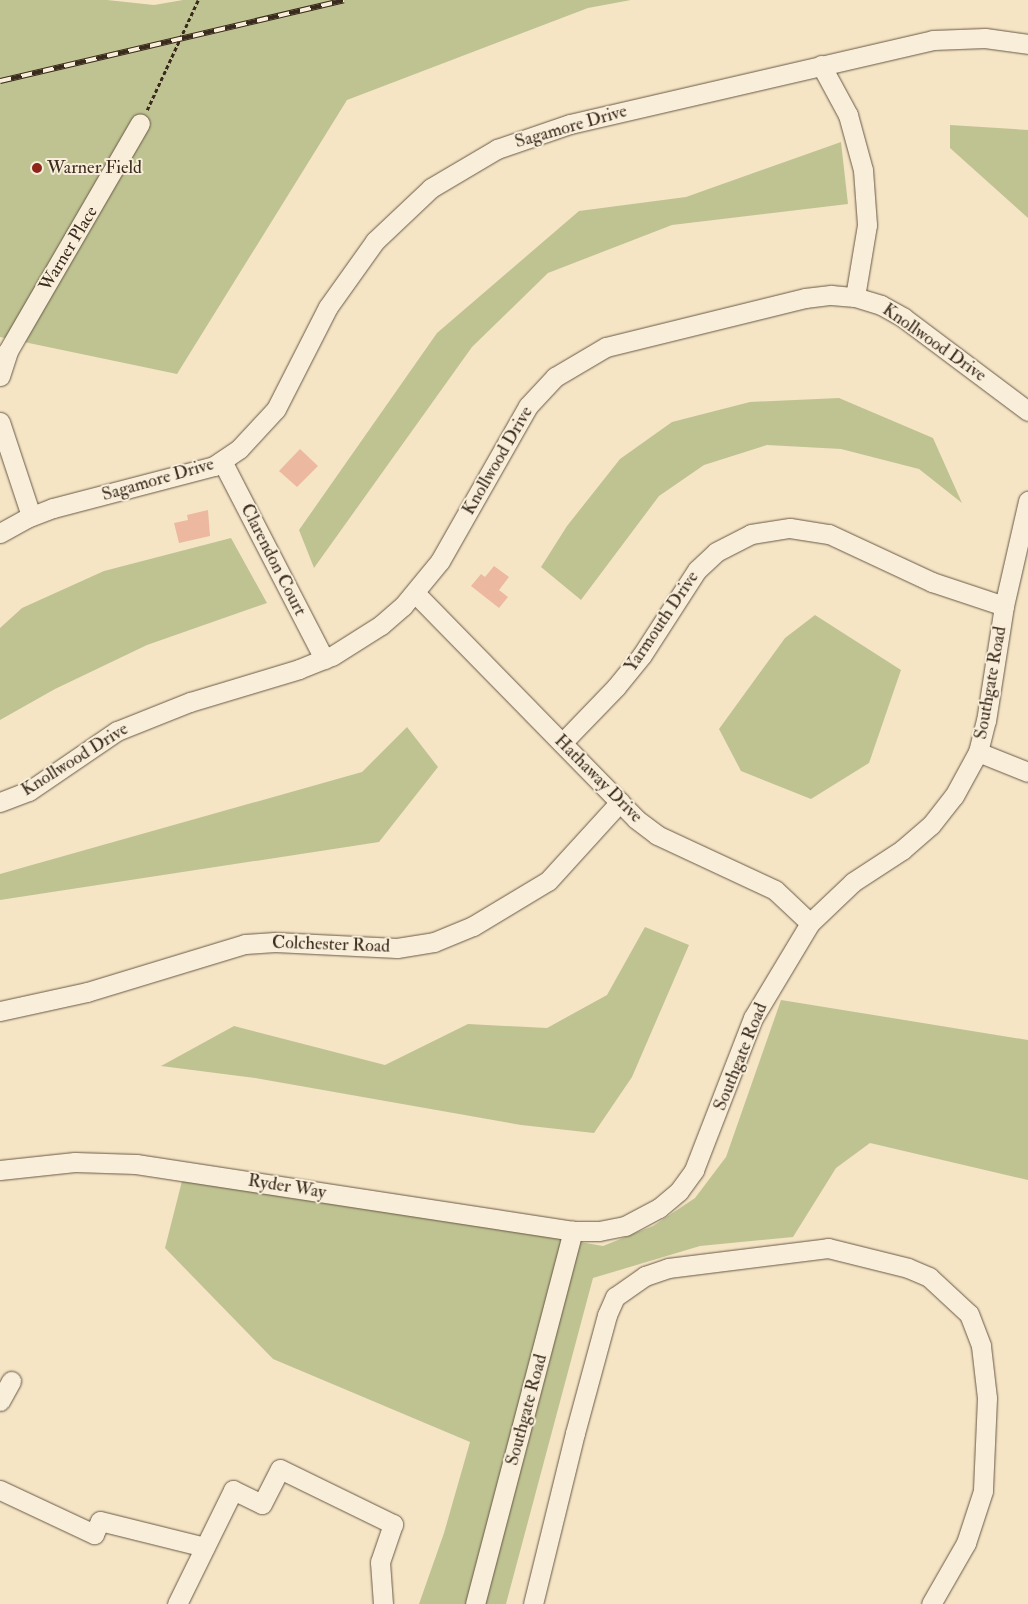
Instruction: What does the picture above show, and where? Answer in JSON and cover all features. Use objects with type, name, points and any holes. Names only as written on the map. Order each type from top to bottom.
[{"type":"street","name":"Sagamore Drive","points":[[0,534],[31,516],[189,475],[222,461],[253,437],[276,408],[328,307],[375,240],[416,200],[463,167],[497,149],[542,132],[821,65],[942,39],[985,38],[1028,44]]},
{"type":"street","points":[[821,65],[848,116],[863,170],[867,226],[854,297]]},
{"type":"street","name":"Warner Place","points":[[0,376],[8,352],[140,123]]},
{"type":"street","name":"Knollwood Drive","points":[[0,802],[29,791],[117,731],[190,702],[324,659],[381,625],[415,593],[455,536],[516,422],[541,391],[571,365],[625,340],[804,298],[831,294],[854,297],[882,305],[904,318],[1028,411]]},
{"type":"street","points":[[0,422],[31,516]]},
{"type":"street","name":"Clarendon Court","points":[[222,461],[324,659]]},
{"type":"street","name":"Southgate Road","points":[[475,1604],[573,1231],[612,1229],[637,1221],[660,1208],[687,1181],[701,1156],[752,1018],[810,923],[853,882],[902,850],[930,825],[954,796],[978,752],[986,721],[1004,606],[1028,501]]},
{"type":"street","name":"Yarmouth Drive","points":[[562,743],[637,661],[697,570],[716,552],[751,534],[790,528],[829,534],[932,582],[1004,606]]},
{"type":"street","name":"Hathaway Drive","points":[[415,593],[620,802],[657,836],[775,890],[810,923]]},
{"type":"street","points":[[978,752],[1028,772]]},
{"type":"street","name":"Colchester Road","points":[[0,1011],[86,992],[245,944],[275,942],[398,948],[434,942],[473,926],[548,881],[620,802]]},
{"type":"street","name":"Ryder Way","points":[[0,1170],[76,1162],[136,1164],[573,1231]]},
{"type":"street","points":[[533,1604],[577,1424],[607,1315],[615,1297],[628,1285],[668,1268],[828,1248],[908,1268],[929,1277],[969,1314],[981,1346],[987,1398],[984,1491],[966,1543],[931,1604]]},
{"type":"street","points":[[0,1401],[11,1381]]},
{"type":"street","points":[[177,1604],[233,1490],[262,1504],[280,1469],[393,1524],[380,1562],[382,1604]]},
{"type":"street","points":[[0,1490],[94,1534],[100,1521],[205,1547]]},
{"type":"path","points":[[140,123],[162,83],[198,0]]},
{"type":"green space","points":[[0,0],[107,0],[154,5],[183,0],[631,0],[588,8],[347,100],[177,374],[0,337]]},
{"type":"green space","points":[[950,125],[1028,130],[1028,218],[950,148]]},
{"type":"green space","points":[[841,142],[848,204],[672,225],[548,273],[472,347],[314,568],[299,530],[437,333],[579,211],[686,197]]},
{"type":"green space","points":[[839,398],[933,438],[962,503],[919,469],[841,449],[767,445],[704,465],[659,496],[581,600],[541,567],[567,526],[620,459],[672,422],[750,402]]},
{"type":"green space","points":[[231,538],[267,603],[147,645],[55,689],[0,720],[0,628],[22,608],[104,571]]},
{"type":"green space","points":[[815,615],[901,670],[869,763],[811,799],[741,771],[719,729],[785,638]]},
{"type":"green space","points":[[407,727],[438,767],[379,842],[0,900],[0,874],[362,772]]},
{"type":"green space","points":[[645,927],[689,945],[632,1077],[594,1133],[521,1125],[255,1078],[161,1066],[234,1026],[385,1065],[468,1024],[547,1028],[607,995]]},
{"type":"green space","points":[[781,1000],[1028,1040],[1028,1180],[870,1143],[836,1168],[793,1237],[700,1246],[593,1278],[506,1604],[419,1604],[444,1533],[470,1442],[273,1359],[165,1248],[184,1173],[603,1246],[653,1226],[695,1198],[726,1157]]},
{"type":"building","points":[[300,449],[318,466],[297,487],[279,471]]},
{"type":"building","points":[[208,510],[210,536],[179,543],[174,523],[188,520],[187,515]]},
{"type":"building","points":[[494,566],[509,577],[499,590],[508,597],[499,608],[471,586],[481,574],[485,577]]},
{"type":"railway","points":[[0,81],[344,0]]},
{"type":"place","name":"Warner Field","points":[[37,168]]}]
